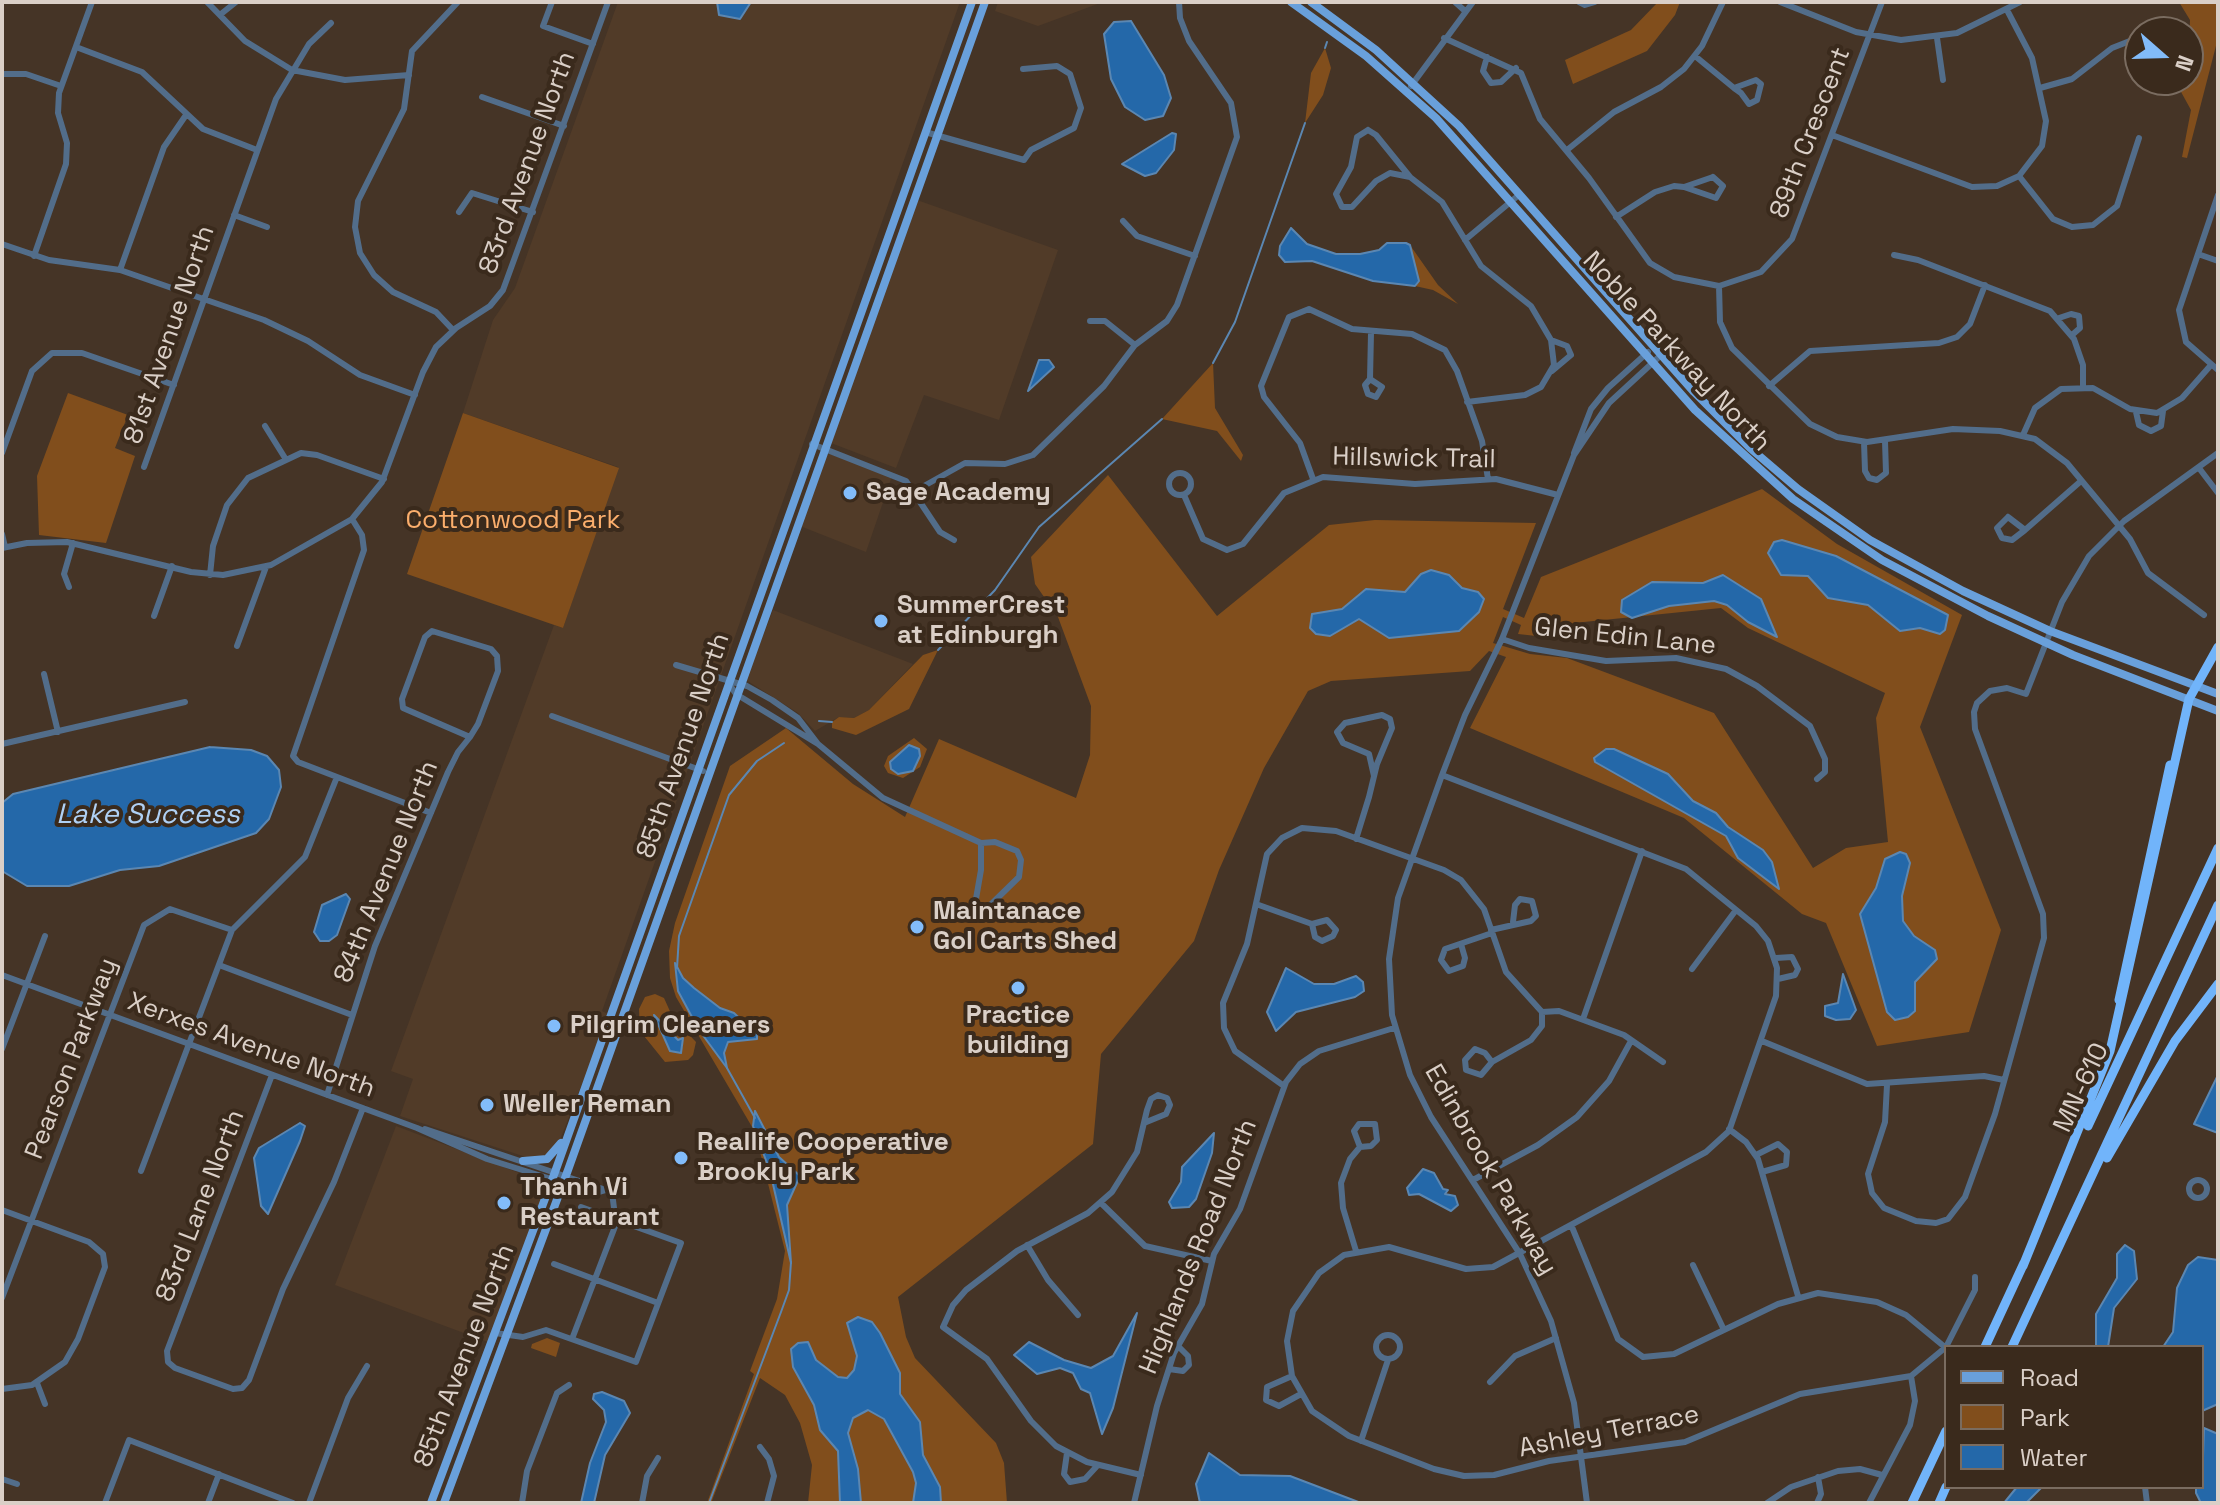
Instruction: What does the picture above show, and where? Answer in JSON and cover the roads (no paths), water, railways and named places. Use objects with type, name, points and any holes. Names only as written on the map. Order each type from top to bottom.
[{"type":"highway","points":[[2023,1266],[2093,1099],[2114,1036],[2189,699],[2194,685],[2218,647]]},
{"type":"highway","name":"MN-610","points":[[1986,1345],[2218,848]]},
{"type":"highway","points":[[2013,1345],[2218,905]]},
{"type":"highway","points":[[2093,1177],[2175,1041],[2218,984]]},
{"type":"highway","points":[[1912,1503],[1944,1435]]},
{"type":"main road","name":"85th Avenue North","points":[[431,1503],[554,1176],[812,444],[972,2]]},
{"type":"main road","name":"85th Avenue North","points":[[444,1503],[565,1179],[823,448],[985,2]]},
{"type":"main road","name":"Noble Parkway North","points":[[1291,2],[1343,38],[1407,90],[1731,446],[1816,516],[1906,574],[2045,643],[2218,711]]},
{"type":"main road","name":"Noble Parkway North","points":[[1311,2],[1414,82],[1520,194],[1661,355],[1750,448],[1837,517],[1927,573],[2050,631],[2218,694]]},
{"type":"main road","points":[[523,1161],[542,1161],[557,1150],[570,1117],[580,1103]]},
{"type":"street","points":[[34,256],[66,164],[67,143],[58,113],[61,86],[92,2]]},
{"type":"street","points":[[207,2],[252,47],[292,70],[345,80],[409,75]]},
{"type":"street","points":[[221,14],[236,2]]},
{"type":"street","points":[[453,330],[436,312],[393,292],[366,264],[355,227],[363,182],[404,109],[417,42],[458,2]]},
{"type":"street","points":[[552,2],[543,26],[593,44]]},
{"type":"street","name":"83rd Avenue North","points":[[352,519],[384,479],[436,347],[453,330],[479,315],[503,290],[608,2]]},
{"type":"street","points":[[915,491],[965,463],[1005,464],[1033,455],[1104,386],[1135,345],[1173,312],[1234,149],[1236,126],[1228,96],[1184,30],[1179,2]]},
{"type":"street","points":[[1455,2],[1465,11]]},
{"type":"street","points":[[1407,90],[1473,2]]},
{"type":"street","points":[[1579,2],[1585,5],[1595,2]]},
{"type":"street","points":[[1567,150],[1614,112],[1673,79],[1695,56],[1723,2]]},
{"type":"street","points":[[1780,2],[1869,36],[1901,40],[1937,38],[1970,29],[2020,2]]},
{"type":"street","name":"89th Crescent","points":[[1719,286],[1761,272],[1783,252],[1798,226],[1882,2]]},
{"type":"street","points":[[1832,135],[1972,187],[1997,186],[2019,176],[2042,146],[2046,121],[2032,58],[2007,10]]},
{"type":"street","name":"81st Avenue North","points":[[144,467],[276,99],[309,44],[331,23]]},
{"type":"street","points":[[1444,38],[1516,68],[1523,76],[1534,110],[1567,150],[1639,253],[1661,271],[1687,282],[1719,286],[1717,307],[1725,335],[1741,359],[1799,415],[1823,432],[1864,442],[1953,429],[2023,435],[2058,453],[2119,525],[2148,573],[2204,615]]},
{"type":"street","points":[[1937,38],[1943,80]]},
{"type":"street","points":[[2040,88],[2072,79],[2112,48],[2124,43]]},
{"type":"street","points":[[76,47],[142,72],[166,90],[186,115],[203,129],[257,150]]},
{"type":"street","points":[[1695,56],[1753,105],[1761,84],[1756,80],[1734,88]]},
{"type":"street","points":[[1487,57],[1483,71],[1491,83],[1501,82],[1516,68]]},
{"type":"street","points":[[925,132],[1024,160],[1031,150],[1074,128],[1081,108],[1070,74],[1057,66],[1023,69]]},
{"type":"street","points":[[2,74],[26,74],[61,86]]},
{"type":"street","points":[[482,97],[564,126]]},
{"type":"street","points":[[120,270],[164,147],[173,129],[186,115]]},
{"type":"street","points":[[1410,177],[1397,172],[1384,175],[1352,207],[1342,207],[1336,199],[1351,167],[1357,137],[1363,131],[1376,135],[1410,177],[1442,202],[1489,274],[1531,306],[1551,340],[1555,356],[1552,371]]},
{"type":"street","points":[[2019,176],[2053,219],[2072,227],[2093,225],[2117,206],[2139,138]]},
{"type":"street","points":[[1616,217],[1655,192],[1674,186],[1714,198],[1721,194],[1723,186],[1718,179],[1710,177],[1684,187]]},
{"type":"street","points":[[459,212],[472,193],[533,212]]},
{"type":"street","points":[[1465,240],[1520,194]]},
{"type":"street","points":[[2218,195],[2179,310],[2186,342],[2218,370]]},
{"type":"street","name":"81st Avenue North","points":[[234,215],[267,227]]},
{"type":"street","points":[[1123,221],[1137,236],[1195,256]]},
{"type":"street","points":[[2,244],[34,256],[120,270],[287,329],[360,375],[415,395]]},
{"type":"street","points":[[2198,254],[2218,261]]},
{"type":"street","points":[[1894,255],[1918,260],[1985,285],[2040,306],[2059,318],[2072,335],[2083,365],[2083,386]]},
{"type":"street","points":[[1769,386],[1810,351],[1939,343],[1957,337],[1970,324],[1985,285]]},
{"type":"street","points":[[1313,479],[1300,443],[1264,397],[1262,379],[1277,353],[1285,324],[1302,309],[1317,310],[1352,329],[1371,333],[1412,334],[1435,343],[1452,360],[1482,441],[1488,479]]},
{"type":"street","points":[[2059,318],[2071,314],[2079,316],[2080,328],[2072,335]]},
{"type":"street","points":[[1090,321],[1105,321],[1135,345]]},
{"type":"street","points":[[1370,379],[1371,333]]},
{"type":"street","points":[[1467,402],[1525,395],[1541,387],[1552,371],[1571,355],[1567,346],[1551,340]]},
{"type":"street","name":"Edinbrook Parkway","points":[[1574,455],[1576,441],[1591,409],[1654,347]]},
{"type":"street","points":[[2,453],[32,371],[52,353],[82,353],[174,385]]},
{"type":"street","name":"Edinbrook Parkway","points":[[1587,1503],[1572,1394],[1556,1338],[1520,1254],[1415,1088],[1394,1028],[1388,977],[1391,935],[1412,858],[1465,715],[1502,639],[1574,455],[1609,403],[1661,355]]},
{"type":"street","points":[[2023,435],[2029,417],[2042,400],[2061,389],[2083,386],[2102,391],[2136,412],[2163,411],[2194,387],[2211,365]]},
{"type":"street","points":[[2136,412],[2139,425],[2151,431],[2161,426],[2163,411]]},
{"type":"street","points":[[265,426],[285,458]]},
{"type":"street","points":[[1864,442],[1866,475],[1877,480],[1886,473],[1885,441]]},
{"type":"street","points":[[812,444],[901,477],[915,491],[940,532],[954,540]]},
{"type":"street","points":[[210,575],[213,546],[232,494],[248,478],[285,458],[309,453],[384,479]]},
{"type":"street","points":[[1887,1085],[1885,1122],[1868,1174],[1872,1193],[1893,1213],[1916,1221],[1936,1223],[1954,1214],[1965,1197],[2004,1080],[2041,950],[2044,926],[1973,720],[1977,703],[1990,691],[2007,688],[2026,694],[2075,577],[2119,525],[2218,453]]},
{"type":"street","points":[[2199,468],[2218,493]]},
{"type":"street","name":"Hillswick Trail","points":[[1184,495],[1203,539],[1218,549],[1227,550],[1243,544],[1284,493],[1313,479],[1337,476],[1415,484],[1488,479],[1511,481],[1558,495]]},
{"type":"street","points":[[2025,530],[2008,517],[1997,528],[2002,538],[2012,540],[2025,530],[2081,481]]},
{"type":"street","points":[[2,534],[4,548],[45,541],[73,543],[210,575],[239,574],[266,567],[352,519],[362,535],[364,550],[293,753],[298,762],[431,813]]},
{"type":"street","points":[[69,587],[64,574],[73,543]]},
{"type":"street","points":[[154,616],[172,566]]},
{"type":"street","points":[[237,646],[266,567]]},
{"type":"street","name":"84th Avenue North","points":[[327,1095],[375,946],[452,762],[470,737],[498,671],[497,656],[486,647],[436,630],[425,637],[402,699],[403,708],[470,737]]},
{"type":"street","name":"Glen Edin Lane","points":[[1502,639],[1529,648],[1606,661],[1676,658],[1726,669],[1757,686],[1810,726],[1825,759],[1825,772],[1817,779]]},
{"type":"street","points":[[676,665],[740,684],[772,700],[798,718],[818,744],[851,775],[883,798],[981,843],[995,842],[1017,851],[1021,860],[1019,877],[979,918],[973,916],[981,870],[981,843]]},
{"type":"street","points":[[44,674],[58,732]]},
{"type":"street","points":[[728,682],[736,694],[767,710],[818,744]]},
{"type":"street","points":[[767,710],[772,700]]},
{"type":"street","points":[[2,744],[185,702]]},
{"type":"street","points":[[1356,839],[1392,728],[1390,719],[1382,715],[1345,723],[1337,732],[1343,743],[1369,754],[1374,776]]},
{"type":"street","points":[[552,716],[708,773]]},
{"type":"street","points":[[1301,1394],[1279,1406],[1266,1400],[1267,1387],[1292,1376],[1287,1341],[1300,1296],[1319,1273],[1356,1251],[1374,1247],[1405,1249],[1455,1266],[1493,1267],[1706,1152],[1729,1129],[1762,1041],[1778,979],[1776,958],[1762,933],[1686,869],[1442,775]]},
{"type":"street","points":[[141,1171],[232,930],[305,857],[337,777]]},
{"type":"street","points":[[1284,1086],[1235,1051],[1222,1015],[1226,990],[1247,944],[1262,865],[1282,838],[1313,827],[1412,858],[1461,880],[1478,898],[1506,972],[1542,1012],[1542,1026],[1531,1040],[1492,1062],[1481,1075],[1466,1070],[1465,1060],[1475,1049],[1485,1053],[1492,1062]]},
{"type":"street","points":[[1583,1019],[1642,851]]},
{"type":"street","points":[[975,899],[990,907]]},
{"type":"street","points":[[1461,944],[1465,958],[1463,966],[1449,971],[1444,967],[1442,954],[1445,949],[1513,922],[1531,921],[1536,916],[1532,901],[1520,899],[1515,905],[1513,922]]},
{"type":"street","points":[[1256,904],[1312,924]]},
{"type":"street","name":"Pearson Parkway","points":[[2,1298],[112,1016],[140,932],[160,913],[175,910],[232,930]]},
{"type":"street","points":[[1692,969],[1736,910]]},
{"type":"street","points":[[2,1049],[45,936]]},
{"type":"street","points":[[1776,958],[1792,957],[1798,969],[1795,975],[1778,979]]},
{"type":"street","points":[[219,965],[352,1015]]},
{"type":"street","name":"Xerxes Avenue North","points":[[2,975],[417,1128],[487,1159],[609,1191],[617,1221]]},
{"type":"street","points":[[1542,1012],[1559,1011],[1624,1035],[1663,1062]]},
{"type":"street","name":"Highlands Road North","points":[[1134,1503],[1169,1369],[1202,1304],[1212,1261],[1240,1209],[1284,1086],[1300,1064],[1319,1051],[1394,1028]]},
{"type":"street","points":[[1473,1180],[1538,1145],[1577,1117],[1609,1081],[1631,1041]]},
{"type":"street","points":[[1762,1041],[1857,1081],[1887,1085],[1984,1076],[2004,1080]]},
{"type":"street","name":"83rd Lane North","points":[[272,1075],[167,1351],[168,1362],[175,1368],[233,1389],[242,1388],[249,1380],[283,1289],[334,1182],[363,1108]]},
{"type":"street","points":[[1141,1475],[1097,1466],[1067,1453],[1042,1434],[987,1359],[943,1327],[966,1290],[1027,1245],[1101,1203],[1130,1166],[1151,1099],[1158,1095],[1167,1098],[1170,1105],[1166,1114],[1144,1123]]},
{"type":"street","points":[[1359,1124],[1375,1124],[1377,1140],[1371,1146],[1360,1147],[1354,1131],[1359,1124]]},
{"type":"street","name":"Xerxes Avenue North","points":[[417,1128],[440,1132],[523,1161],[554,1176]]},
{"type":"street","points":[[1729,1129],[1746,1142],[1756,1155],[1798,1296]]},
{"type":"street","points":[[1756,1155],[1778,1144],[1787,1152],[1786,1165],[1762,1172]]},
{"type":"street","points":[[1356,1251],[1340,1195],[1344,1171],[1360,1147]]},
{"type":"street","points":[[2206,1193],[2218,1194]]},
{"type":"street","points":[[1101,1203],[1145,1246],[1212,1261]]},
{"type":"street","points":[[495,1333],[523,1337],[546,1330],[636,1362],[681,1243],[581,1207]]},
{"type":"street","points":[[2,1210],[89,1242],[103,1254],[103,1273],[73,1351],[55,1371],[37,1383],[2,1389]]},
{"type":"street","points":[[572,1339],[617,1221]]},
{"type":"street","points":[[1572,1227],[1598,1282],[1614,1329],[1633,1353],[1664,1358],[1798,1296],[1832,1293],[1877,1302],[1906,1315],[1944,1346]]},
{"type":"street","points":[[1027,1245],[1048,1280],[1078,1315]]},
{"type":"street","points":[[554,1264],[658,1303]]},
{"type":"street","points":[[1693,1265],[1724,1330]]},
{"type":"street","name":"Ashley Terrace","points":[[1948,1345],[1975,1290],[1975,1277]]},
{"type":"street","points":[[1361,1441],[1388,1360],[1398,1354],[1400,1346],[1397,1339],[1386,1335],[1379,1339],[1376,1351],[1388,1360]]},
{"type":"street","points":[[1490,1382],[1515,1356],[1556,1338]]},
{"type":"street","points":[[1169,1369],[1183,1371],[1189,1365],[1188,1356],[1178,1346]]},
{"type":"street","name":"Ashley Terrace","points":[[1292,1376],[1301,1394],[1323,1421],[1361,1441],[1434,1469],[1464,1476],[1494,1475],[1582,1456],[1685,1442],[1800,1394],[1911,1376],[1944,1350]]},
{"type":"street","points":[[309,1503],[348,1398],[367,1366]]},
{"type":"street","points":[[1869,1503],[1910,1425],[1915,1401],[1911,1376]]},
{"type":"street","points":[[37,1383],[45,1404]]},
{"type":"street","points":[[522,1503],[527,1471],[557,1393],[569,1385]]},
{"type":"street","points":[[105,1503],[129,1440],[293,1503]]},
{"type":"street","points":[[760,1447],[769,1459],[774,1476],[767,1503]]},
{"type":"street","points":[[1067,1453],[1064,1474],[1070,1482],[1085,1479],[1097,1466]]},
{"type":"street","points":[[642,1503],[647,1476],[658,1458]]},
{"type":"street","points":[[1767,1503],[1791,1487],[1818,1477],[1860,1469],[1882,1475]]},
{"type":"street","points":[[208,1503],[219,1474]]},
{"type":"street","points":[[1817,1503],[1821,1494],[1818,1477]]},
{"type":"street","points":[[2,1479],[17,1484]]},
{"type":"water","points":[[717,2],[751,2],[740,19],[719,15]]},
{"type":"water","points":[[1131,21],[1164,75],[1171,98],[1163,116],[1145,120],[1125,107],[1111,79],[1104,34],[1114,22]]},
{"type":"water","points":[[1172,133],[1176,134],[1174,150],[1156,173],[1145,176],[1122,164]]},
{"type":"water","points":[[1291,228],[1307,244],[1336,254],[1360,254],[1379,250],[1387,243],[1406,243],[1410,245],[1419,281],[1415,286],[1373,281],[1312,261],[1285,262],[1279,255],[1280,246]]},
{"type":"water","points":[[1039,360],[1049,360],[1054,367],[1028,391]]},
{"type":"water","points":[[1782,540],[1836,556],[1948,615],[1945,630],[1940,634],[1920,628],[1900,631],[1868,605],[1828,598],[1808,576],[1781,575],[1768,553],[1774,542]]},
{"type":"water","points":[[1431,570],[1449,575],[1462,588],[1478,592],[1484,599],[1479,612],[1459,631],[1389,638],[1359,619],[1330,636],[1316,634],[1310,628],[1312,614],[1342,609],[1366,589],[1405,592],[1421,574]]},
{"type":"water","points":[[1723,575],[1761,599],[1777,637],[1748,622],[1727,605],[1714,601],[1669,606],[1632,618],[1621,612],[1622,600],[1652,582],[1703,583]]},
{"type":"water","points":[[909,745],[919,749],[920,756],[913,771],[898,774],[891,769],[890,762]]},
{"type":"water","name":"Lake Success","points":[[210,747],[251,750],[267,756],[279,770],[281,787],[269,819],[256,833],[159,866],[120,870],[69,886],[27,886],[2,871],[2,803],[13,794]]},
{"type":"water","points":[[1606,749],[1614,749],[1668,774],[1693,801],[1716,813],[1728,827],[1763,850],[1772,862],[1779,889],[1738,858],[1726,836],[1595,762],[1594,758]]},
{"type":"water","points":[[1900,852],[1906,854],[1910,863],[1902,896],[1903,921],[1914,936],[1935,950],[1937,959],[1915,982],[1915,1011],[1908,1017],[1895,1020],[1887,1012],[1860,914],[1876,888],[1885,859]]},
{"type":"water","points":[[346,894],[350,899],[337,935],[329,941],[320,941],[314,932],[322,905]]},
{"type":"water","points":[[675,963],[683,978],[694,988],[720,1008],[734,1013],[757,1035],[757,1039],[728,1042],[724,1053],[727,1068],[699,1030],[678,991]]},
{"type":"water","points":[[1286,968],[1314,984],[1334,984],[1356,976],[1363,982],[1364,991],[1355,997],[1296,1012],[1276,1031],[1267,1012]]},
{"type":"water","points":[[1843,974],[1856,1010],[1850,1019],[1836,1020],[1825,1016],[1825,1006],[1838,1003]]},
{"type":"water","points":[[654,1015],[678,1040],[683,1038],[681,1053],[670,1051]]},
{"type":"water","points":[[2218,1075],[2218,1133],[2194,1124]]},
{"type":"water","points":[[755,1111],[779,1157],[800,1176],[787,1205],[791,1263],[770,1171],[753,1126]]},
{"type":"water","points":[[300,1123],[305,1126],[300,1141],[268,1214],[261,1206],[254,1158],[259,1148]]},
{"type":"water","points":[[1214,1133],[1212,1153],[1196,1199],[1189,1207],[1172,1208],[1169,1202],[1181,1182],[1182,1167]]},
{"type":"water","points":[[1423,1169],[1434,1173],[1443,1189],[1448,1190],[1445,1194],[1455,1196],[1458,1205],[1451,1211],[1419,1194],[1409,1195],[1407,1188]]},
{"type":"water","points":[[2125,1245],[2134,1251],[2137,1279],[2114,1308],[2108,1345],[2096,1345],[2096,1314],[2117,1278],[2117,1254]]},
{"type":"water","points":[[2198,1257],[2218,1260],[2218,1404],[2204,1410],[2204,1345],[2164,1345],[2173,1332],[2177,1288],[2188,1265]]},
{"type":"water","points":[[1137,1313],[1113,1408],[1102,1434],[1090,1393],[1081,1389],[1073,1373],[1060,1368],[1037,1374],[1014,1355],[1029,1342],[1064,1360],[1091,1368],[1113,1356]]},
{"type":"water","points":[[858,1317],[872,1322],[900,1373],[900,1394],[920,1422],[923,1455],[940,1487],[941,1503],[913,1503],[916,1483],[913,1472],[884,1419],[868,1410],[853,1418],[848,1433],[858,1469],[861,1503],[840,1503],[838,1451],[820,1430],[814,1405],[793,1367],[791,1349],[798,1343],[808,1342],[816,1360],[838,1377],[847,1378],[854,1370],[857,1356],[847,1323]]},
{"type":"water","points":[[602,1392],[624,1401],[630,1413],[605,1455],[594,1503],[581,1503],[590,1463],[606,1422],[604,1410],[593,1399],[594,1394]]},
{"type":"water","points":[[2204,1428],[2218,1434],[2218,1503],[2201,1503],[2196,1489],[2204,1489]]},
{"type":"water","points":[[1209,1453],[1240,1475],[1290,1476],[1361,1503],[1200,1503],[1196,1484]]},
{"type":"water","points":[[2015,1489],[2040,1489],[2026,1503],[2004,1503]]},
{"type":"waterway","points":[[1325,48],[1327,42]]},
{"type":"waterway","points":[[1213,363],[1235,322],[1305,123]]},
{"type":"waterway","points":[[938,650],[995,590],[1039,527],[1162,419]]},
{"type":"waterway","points":[[819,721],[832,722]]},
{"type":"waterway","points":[[677,968],[679,936],[729,795],[757,761],[784,743]]},
{"type":"waterway","points":[[727,1068],[755,1118]]},
{"type":"waterway","points":[[709,1503],[789,1290],[791,1262]]},
{"type":"place","name":"Sage Academy","points":[[850,493]]},
{"type":"place","name":"SummerCrest at Edinburgh","points":[[881,621]]},
{"type":"place","name":"Maintanace Gol Carts Shed","points":[[917,927]]},
{"type":"place","name":"Practice building","points":[[1018,988]]},
{"type":"place","name":"Pilgrim Cleaners","points":[[554,1026]]},
{"type":"place","name":"Weller Reman","points":[[487,1105]]},
{"type":"place","name":"Reallife Cooperative Brookly Park","points":[[681,1158]]},
{"type":"place","name":"Thanh Vi Restaurant","points":[[504,1203]]},
{"type":"park label","name":"Cottonwood Park","points":[[513,521]]}]
